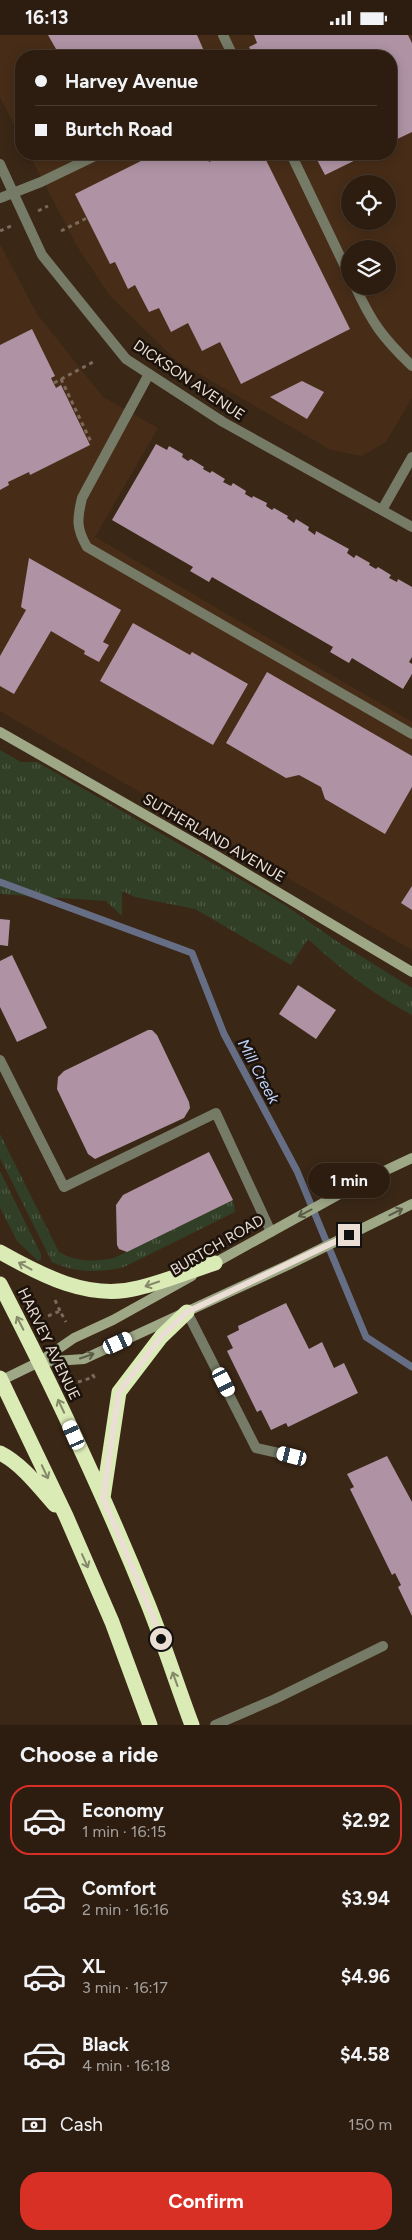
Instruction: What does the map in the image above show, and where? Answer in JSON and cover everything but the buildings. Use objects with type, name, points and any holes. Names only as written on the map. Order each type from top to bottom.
[{"type":"highway","points":[[0,1252],[50,1279],[109,1292],[137,1289],[215,1263]]},
{"type":"highway","name":"HARVEY AVENUE","points":[[0,1284],[103,1498],[148,1605],[192,1725]]},
{"type":"highway","points":[[103,1498],[119,1392],[149,1350],[187,1312]]},
{"type":"highway","points":[[0,1380],[66,1516],[112,1622],[150,1725]]},
{"type":"highway","points":[[0,1453],[26,1472],[66,1516]]},
{"type":"main road","name":"SUTHERLAND AVENUE","points":[[0,733],[217,856],[412,972]]},
{"type":"main road","name":"BURTCH ROAD","points":[[0,1380],[39,1362],[74,1338],[113,1320],[271,1231],[364,1181],[412,1158]]},
{"type":"main road","name":"BURTCH ROAD","points":[[39,1362],[84,1359],[288,1265],[412,1204]]},
{"type":"street","points":[[223,35],[230,50]]},
{"type":"street","points":[[0,197],[12,191],[41,182],[87,160]]},
{"type":"street","points":[[294,160],[341,258]]},
{"type":"street","name":"DICKSON AVENUE","points":[[0,164],[42,255],[126,359],[223,422],[412,527]]},
{"type":"street","points":[[358,295],[380,333],[412,366]]},
{"type":"street","points":[[149,374],[82,498],[77,520],[81,537],[87,547],[412,734]]},
{"type":"street","points":[[382,510],[412,457]]},
{"type":"street","points":[[0,1060],[64,1187],[216,1113],[271,1231]]},
{"type":"street","points":[[187,1312],[256,1448],[292,1456]]},
{"type":"street","points":[[215,1725],[275,1699],[384,1646]]},
{"type":"path","points":[[61,231],[87,217]]},
{"type":"path","points":[[54,383],[95,361]]},
{"type":"path","points":[[61,379],[101,462]]},
{"type":"path","points":[[52,1296],[66,1322]]},
{"type":"path","points":[[48,1316],[60,1311]]},
{"type":"shaded area","points":[[0,35],[412,35],[412,398],[386,442],[362,456],[331,450],[177,361],[110,296],[77,246],[32,160],[397,160],[397,50],[15,50],[15,126],[0,97]]},
{"type":"shaded area","points":[[0,244],[37,314],[103,397],[158,428],[95,537],[412,722],[412,950],[0,711]]},
{"type":"green space","points":[[0,750],[21,762],[37,762],[285,905],[335,940],[412,988],[412,1015],[357,980],[308,939],[291,965],[195,909],[135,897],[122,891],[122,916],[106,901],[0,894]]},
{"type":"green space","points":[[0,1134],[59,1252],[72,1258],[100,1260],[114,1258],[233,1200],[235,1212],[124,1267],[88,1271],[61,1266],[52,1262],[0,1158]]},
{"type":"green space","points":[[0,1171],[41,1254],[41,1259],[38,1261],[17,1241],[0,1208]]},
{"type":"waterway","name":"Mill Creek","points":[[0,882],[192,953],[224,1034],[297,1171],[366,1337],[412,1367]]},
{"type":"route","points":[[161,1639],[103,1498],[119,1392],[143,1357],[187,1312],[349,1235]]}]
